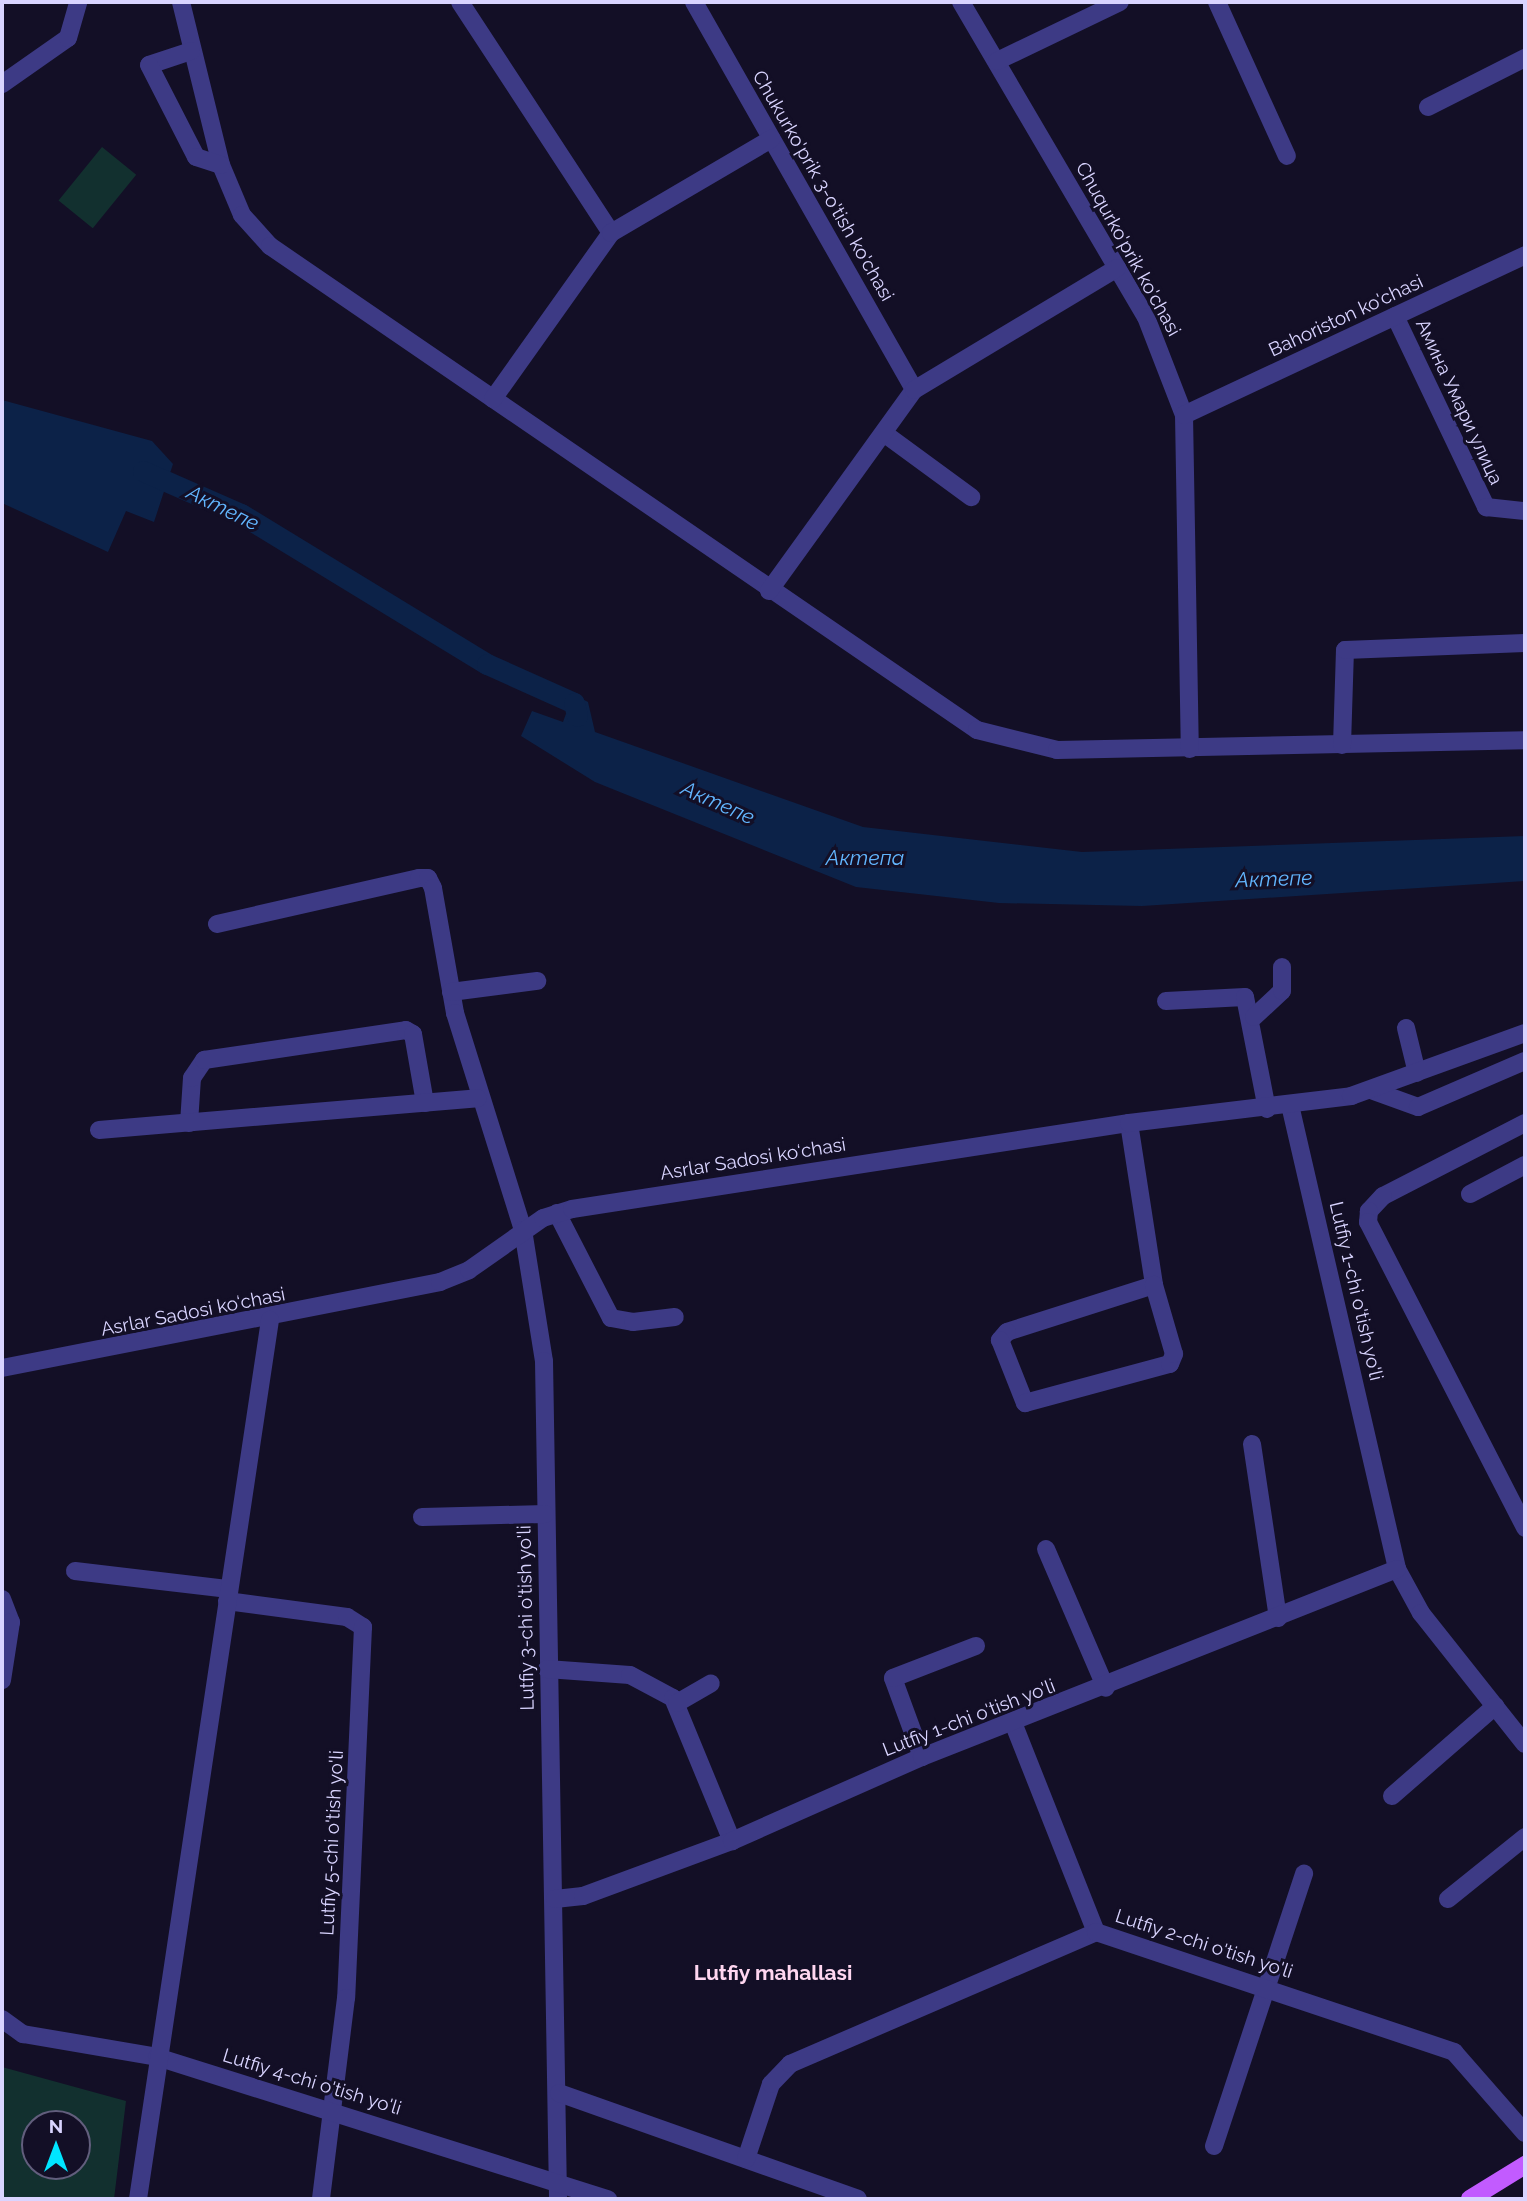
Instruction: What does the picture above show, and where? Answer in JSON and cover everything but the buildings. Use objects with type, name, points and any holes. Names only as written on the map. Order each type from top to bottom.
[{"type":"main road","points":[[1470,2199],[1525,2165]]},
{"type":"street","points":[[2,84],[68,38],[78,2]]},
{"type":"street","points":[[181,2],[221,165],[242,215],[270,246],[769,591],[990,736],[1057,750],[1525,740]]},
{"type":"street","points":[[460,2],[611,233]]},
{"type":"street","name":"Chukurko'prik 3-o'tish ko'chasi","points":[[695,2],[914,390]]},
{"type":"street","name":"Chuqurko'prik ko'chasi","points":[[961,2],[1117,268],[1168,366],[1184,415],[1190,749]]},
{"type":"street","points":[[997,61],[1120,2]]},
{"type":"street","points":[[1217,2],[1287,156]]},
{"type":"street","points":[[191,51],[149,65],[196,157],[221,165]]},
{"type":"street","points":[[1428,107],[1525,58]]},
{"type":"street","points":[[493,399],[611,233],[771,139]]},
{"type":"street","name":"Bahoriston ko'chasi","points":[[1184,415],[1525,255]]},
{"type":"street","points":[[769,591],[885,434],[914,390],[1117,268]]},
{"type":"street","name":"Амина Умари улица","points":[[1395,316],[1486,507],[1525,511]]},
{"type":"street","points":[[885,434],[971,497]]},
{"type":"street","points":[[1342,745],[1345,650],[1525,643]]},
{"type":"street","name":"Lutfiy 3-chi o'tish yo'li","points":[[216,924],[428,878],[464,1047],[478,1098],[523,1230],[544,1361],[547,1669],[559,2093],[558,2190]]},
{"type":"street","points":[[1254,1017],[1282,992],[1282,967]]},
{"type":"street","points":[[451,992],[537,981]]},
{"type":"street","points":[[1166,1001],[1236,994],[1245,997],[1254,1017],[1267,1109]]},
{"type":"street","points":[[1406,1028],[1417,1073]]},
{"type":"street","points":[[189,1123],[192,1078],[204,1060],[407,1030],[413,1034],[425,1103]]},
{"type":"street","name":"Asrlar Sadosi ko‘chasi","points":[[2,1368],[270,1320],[455,1276],[523,1230],[557,1213],[1129,1123],[1267,1109],[1371,1090],[1525,1033]]},
{"type":"street","points":[[1371,1090],[1418,1107],[1525,1061]]},
{"type":"street","points":[[99,1130],[478,1098]]},
{"type":"street","name":"Lutfiy 1-chi o'tish yo'li","points":[[1290,1105],[1397,1569],[1421,1613],[1525,1744]]},
{"type":"street","points":[[1129,1123],[1154,1285],[1174,1354],[1170,1364],[1025,1403],[1000,1340],[1007,1332],[1154,1285]]},
{"type":"street","points":[[1525,1124],[1382,1196],[1368,1211],[1368,1222],[1525,1528]]},
{"type":"street","points":[[1470,1194],[1525,1165]]},
{"type":"street","points":[[557,1213],[611,1318],[634,1322],[675,1317]]},
{"type":"street","points":[[138,2199],[157,2057],[270,1320]]},
{"type":"street","points":[[1252,1444],[1278,1618]]},
{"type":"street","points":[[422,1517],[545,1514]]},
{"type":"street","points":[[1046,1549],[1106,1688]]},
{"type":"street","name":"Lutfiy 1-chi o'tish yo'li","points":[[555,1899],[583,1896],[732,1841],[922,1757],[1014,1725],[1397,1569]]},
{"type":"street","points":[[75,1571],[228,1595]]},
{"type":"street","name":"Lutfiy 5-chi o'tish yo'li","points":[[228,1595],[347,1617],[363,1627],[346,1998],[328,2108],[321,2199]]},
{"type":"street","points":[[2,1599],[11,1622],[2,1680]]},
{"type":"street","points":[[922,1757],[893,1678],[976,1646]]},
{"type":"street","points":[[547,1669],[630,1675],[677,1703],[732,1841]]},
{"type":"street","points":[[677,1703],[711,1683]]},
{"type":"street","points":[[1392,1796],[1494,1706]]},
{"type":"street","points":[[1014,1725],[1096,1932]]},
{"type":"street","points":[[1448,1899],[1525,1837]]},
{"type":"street","points":[[1214,2147],[1304,1874]]},
{"type":"street","name":"Lutfiy 2-chi o'tish yo'li","points":[[747,2159],[771,2084],[790,2064],[1096,1932],[1267,1985],[1454,2052],[1525,2133]]},
{"type":"street","name":"Lutfiy 4-chi o'tish yo'li","points":[[2,2019],[23,2034],[157,2057],[328,2108],[558,2190],[608,2199]]},
{"type":"street","points":[[559,2093],[858,2199]]},
{"type":"green space","points":[[102,147],[136,175],[93,228],[59,201]]},
{"type":"green space","points":[[2,2067],[126,2101],[114,2199],[2,2199]]},
{"type":"water","points":[[2,400],[152,441],[173,464],[154,522],[126,511],[108,552],[2,503]]},
{"type":"water","name":"Актепа","points":[[563,689],[588,702],[595,732],[863,827],[1082,852],[1525,836],[1525,881],[1142,906],[999,903],[856,887],[595,782],[521,736],[532,711],[563,722],[567,711],[555,705]]},
{"type":"waterway","name":"Актепе","points":[[143,471],[241,514],[487,664],[574,703],[577,716]]},
{"type":"district","name":"Lutfiy mahallasi","points":[[773,1973]]}]
